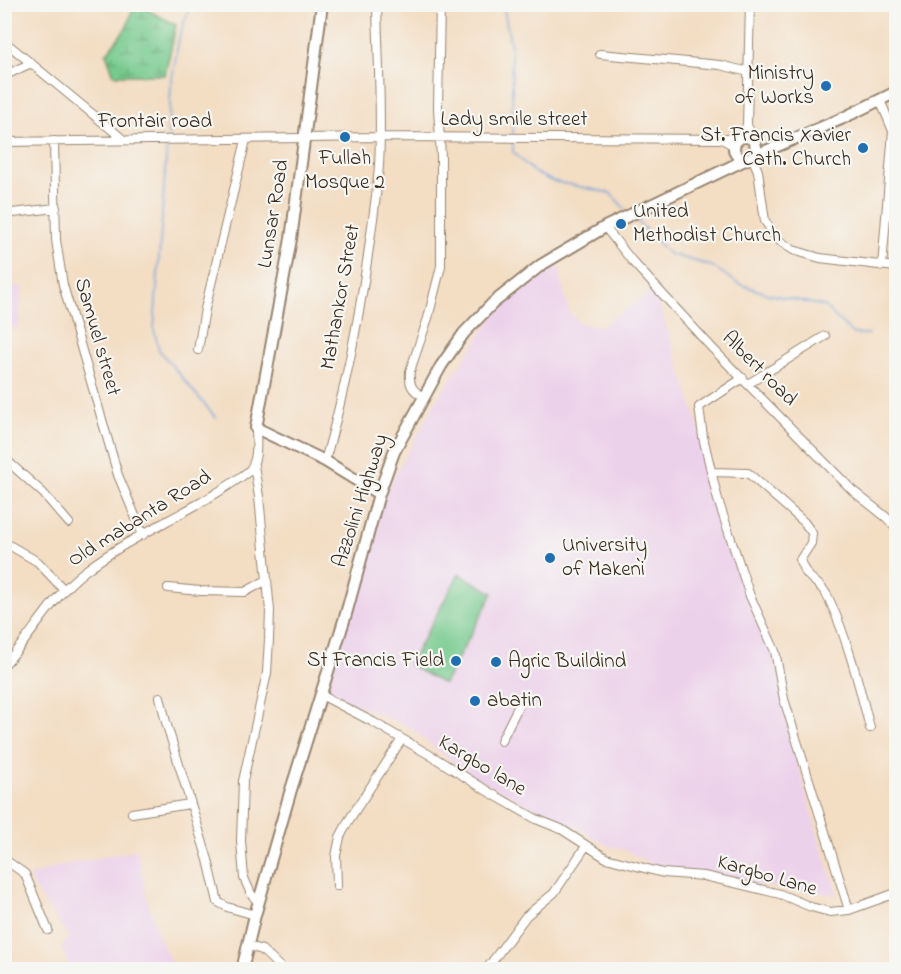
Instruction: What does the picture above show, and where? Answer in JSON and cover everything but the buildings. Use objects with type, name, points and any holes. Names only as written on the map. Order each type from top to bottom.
[{"type":"main road","name":"Lunsar Road","points":[[256,428],[283,286],[322,4]]},
{"type":"main road","name":"Azzolini Highway","points":[[242,969],[255,915],[394,452],[423,396],[452,348],[493,303],[541,265],[605,227],[751,157],[841,119],[897,92]]},
{"type":"main road","points":[[728,168],[737,144],[745,137],[774,147]]},
{"type":"main road","points":[[737,144],[742,159],[751,157],[756,150],[755,142]]},
{"type":"main road","points":[[256,428],[325,461],[380,494]]},
{"type":"street","points":[[377,4],[380,137]]},
{"type":"street","points":[[423,396],[411,387],[409,381],[441,266],[438,108],[440,4]]},
{"type":"street","points":[[737,144],[747,125],[750,4]]},
{"type":"street","points":[[4,41],[124,140]]},
{"type":"street","points":[[600,54],[720,65],[749,72]]},
{"type":"street","points":[[4,76],[31,63]]},
{"type":"street","points":[[880,100],[895,131],[882,266]]},
{"type":"street","points":[[747,125],[755,142]]},
{"type":"street","name":"Lady smile street","points":[[305,139],[380,137],[722,139],[737,144]]},
{"type":"street","name":"Mathankor Street","points":[[325,461],[336,421],[363,288],[374,211],[380,137]]},
{"type":"street","name":"Frontair road","points":[[4,142],[305,139]]},
{"type":"street","points":[[198,351],[205,309],[246,140]]},
{"type":"street","name":"Samuel street","points":[[54,141],[56,240],[63,285],[118,475],[143,535]]},
{"type":"street","points":[[751,157],[758,171],[763,215],[777,240],[793,250],[820,258],[897,267]]},
{"type":"street","points":[[4,214],[56,208]]},
{"type":"street","name":"Albert road","points":[[605,227],[632,261],[745,381],[854,492],[897,528]]},
{"type":"street","points":[[825,336],[699,407],[703,437],[718,500],[747,587],[775,651],[784,699],[849,910]]},
{"type":"street","points":[[256,428],[254,465],[270,612],[267,673],[243,780],[241,808],[243,878],[251,894],[259,903]]},
{"type":"street","points":[[4,458],[43,493],[69,523]]},
{"type":"street","name":"Old mabanta Road","points":[[4,665],[64,590],[97,562],[242,477],[254,465]]},
{"type":"street","points":[[711,472],[748,473],[804,522],[812,533],[810,543],[800,560],[806,576],[819,584],[830,600],[849,654],[870,728]]},
{"type":"street","points":[[4,542],[38,562],[64,590]]},
{"type":"street","points":[[168,588],[245,592],[267,580]]},
{"type":"street","name":"Kargbo lane","points":[[321,695],[402,739],[489,792],[536,819],[561,830],[606,858],[626,861]]},
{"type":"street","points":[[160,696],[218,902],[227,908],[255,915]]},
{"type":"street","points":[[501,741],[521,701]]},
{"type":"street","points":[[338,886],[336,856],[340,837],[402,739]]},
{"type":"street","points":[[132,813],[190,804]]},
{"type":"street","points":[[486,969],[526,916],[554,893],[586,846]]},
{"type":"street","points":[[4,859],[25,874],[48,930]]},
{"type":"street","name":"Kargbo Lane","points":[[626,861],[663,873],[704,876],[780,894],[823,910],[849,910],[896,893]]},
{"type":"street","points":[[248,945],[262,950],[282,969]]},
{"type":"shaded area","name":"University of Makeni","points":[[559,264],[569,312],[581,324],[602,326],[654,290],[696,417],[721,521],[769,636],[800,771],[820,843],[838,895],[666,871],[623,849],[609,846],[567,822],[558,822],[460,769],[409,727],[319,689],[387,489],[439,396],[500,307]]},
{"type":"shaded area","points":[[12,285],[23,287],[18,328],[8,327]]},
{"type":"shaded area","points":[[137,850],[147,899],[159,937],[174,968],[193,964],[196,969],[70,969],[61,947],[69,936],[33,887],[29,876],[63,865]]},
{"type":"green space","points":[[134,5],[176,25],[165,75],[114,75],[106,54],[127,27]]},
{"type":"green space","points":[[459,574],[493,593],[444,684],[409,665]]},
{"type":"waterway","points":[[168,136],[171,85],[179,37],[191,4]]},
{"type":"waterway","points":[[503,4],[511,47],[513,134]]},
{"type":"waterway","points":[[513,142],[513,152],[535,173],[552,181],[610,193],[626,210]]},
{"type":"waterway","points":[[167,144],[154,330],[159,350],[216,418]]},
{"type":"waterway","points":[[635,219],[669,254],[712,266],[737,283],[768,294],[824,306],[853,334],[869,334]]},
{"type":"place","name":"Ministry of Works","points":[[826,86]]},
{"type":"place","name":"Fullah Mosque 2","points":[[345,137]]},
{"type":"place","name":"St. Francis Xavier Cath. Church","points":[[863,148]]},
{"type":"place","name":"United Methodist Church","points":[[621,224]]},
{"type":"place","name":"University of Makeni","points":[[550,558]]},
{"type":"place","name":"St Francis Field","points":[[456,661]]},
{"type":"place","name":"Agric Buildind","points":[[496,662]]},
{"type":"place","name":"abatin","points":[[475,701]]}]
